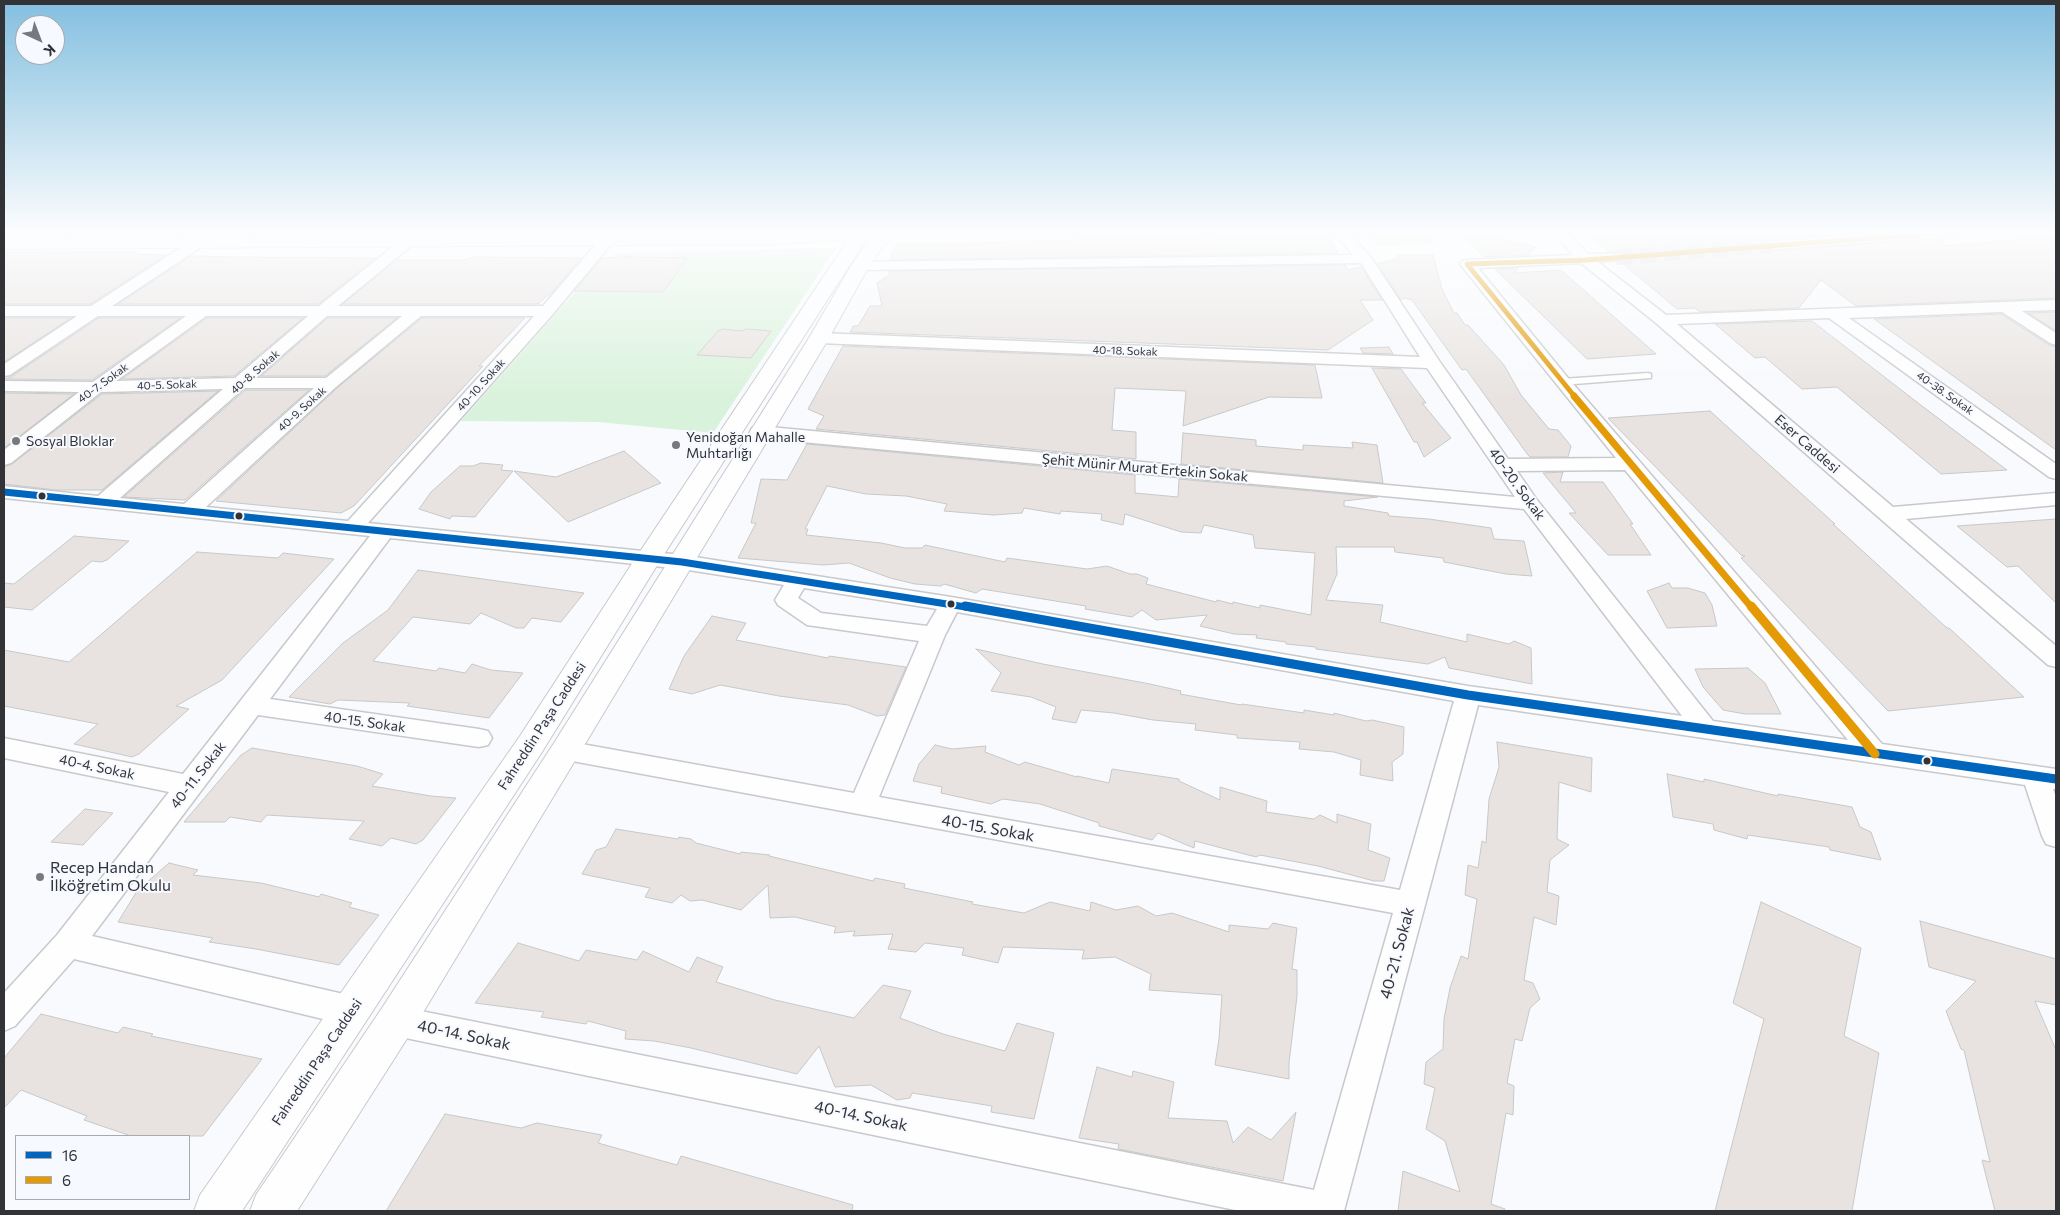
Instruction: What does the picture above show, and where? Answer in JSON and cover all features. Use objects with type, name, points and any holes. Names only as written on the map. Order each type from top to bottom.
[{"type":"main road","name":"Fahreddin Paşa Caddesi","points":[[216,1211],[531,744],[648,559],[836,288]]},
{"type":"main road","points":[[272,1211],[396,1021],[565,751],[682,562],[759,432],[819,338],[848,288]]},
{"type":"street","points":[[4,371],[131,288]]},
{"type":"street","name":"40-8. Sokak","points":[[104,501],[351,288]]},
{"type":"street","name":"40-10. Sokak","points":[[353,528],[567,288]]},
{"type":"street","name":"40-20. Sokak","points":[[1383,288],[1432,363],[1530,504],[1706,730]]},
{"type":"street","points":[[1486,288],[1562,382],[1875,754]]},
{"type":"street","name":"Eser Caddesi","points":[[1621,288],[1662,320],[2056,659]]},
{"type":"street","points":[[1662,320],[2056,305]]},
{"type":"street","points":[[2004,306],[2056,340]]},
{"type":"street","name":"40-7. Sokak","points":[[4,459],[97,387],[204,310]]},
{"type":"street","points":[[4,311],[547,311]]},
{"type":"street","name":"40-9. Sokak","points":[[190,510],[330,383],[417,311]]},
{"type":"street","name":"40-38. Sokak","points":[[1833,314],[2056,473]]},
{"type":"street","name":"40-18. Sokak","points":[[819,338],[1432,363]]},
{"type":"street","name":"40-5. Sokak","points":[[4,386],[97,387],[242,383],[330,383]]},
{"type":"street","name":"Şehit Münir Murat Ertekin Sokak","points":[[759,432],[1530,504]]},
{"type":"street","points":[[1503,465],[1632,464]]},
{"type":"street","points":[[4,492],[682,562],[951,604],[1468,695],[2046,778],[2056,836]]},
{"type":"street","points":[[1888,514],[2056,499]]},
{"type":"street","name":"40-11. Sokak","points":[[4,1016],[68,944],[386,530]]},
{"type":"street","points":[[798,580],[786,600],[815,620],[933,635]]},
{"type":"street","points":[[862,805],[933,635],[951,604]]},
{"type":"street","name":"40-21. Sokak","points":[[1326,1211],[1468,695]]},
{"type":"street","name":"40-15. Sokak","points":[[252,705],[479,738]]},
{"type":"street","name":"40-4. Sokak","points":[[4,748],[190,786]]},
{"type":"street","name":"40-15. Sokak","points":[[565,751],[1410,904]]},
{"type":"street","points":[[68,944],[352,1011]]},
{"type":"street","name":"40-14. Sokak","points":[[396,1021],[1326,1211]]},
{"type":"lane","points":[[1562,382],[1648,376]]},
{"type":"green space","points":[[579,288],[810,288],[713,433],[598,422],[461,421]]},
{"type":"building","points":[[4,288],[115,288],[90,304],[4,304]]},
{"type":"building","points":[[143,288],[338,288],[318,304],[118,304]]},
{"type":"building","points":[[363,288],[556,288],[538,304],[343,304]]},
{"type":"building","points":[[577,288],[666,288],[663,292],[574,291]]},
{"type":"building","points":[[878,288],[1374,288],[1382,300],[1360,300],[1373,320],[1328,350],[850,332],[853,326],[858,326],[870,306],[882,306]]},
{"type":"building","points":[[1393,288],[1442,288],[1454,313],[1457,313],[1465,325],[1468,325],[1504,365],[1521,395],[1549,429],[1558,430],[1571,446],[1568,457],[1530,457],[1466,369],[1462,370],[1412,300],[1404,298],[1401,300]]},
{"type":"building","points":[[1514,288],[1581,288],[1656,354],[1587,359]]},
{"type":"building","points":[[1652,288],[1815,288],[1799,308],[1700,312],[1695,308],[1677,309]]},
{"type":"building","points":[[1831,288],[2056,288],[2056,298],[1856,306]]},
{"type":"building","points":[[2056,312],[2056,331],[2028,313]]},
{"type":"building","points":[[2001,314],[2049,345],[2056,347],[2056,450],[1874,319]]},
{"type":"building","points":[[4,318],[71,318],[4,362]]},
{"type":"building","points":[[99,318],[180,318],[92,380],[4,379],[11,377]]},
{"type":"building","points":[[207,318],[303,318],[234,376],[122,379]]},
{"type":"building","points":[[328,318],[397,318],[325,376],[261,376]]},
{"type":"building","points":[[422,318],[525,318],[479,366],[483,366],[354,506],[341,513],[216,501],[337,388]]},
{"type":"building","points":[[1812,321],[2007,470],[1941,474],[1837,387],[1802,389],[1765,357],[1755,358],[1715,324]]},
{"type":"building","points":[[723,329],[771,331],[751,358],[697,355],[718,331]]},
{"type":"building","points":[[843,346],[1315,365],[1322,398],[1269,397],[1183,426],[1186,391],[1115,388],[1112,430],[1136,432],[1136,459],[816,429],[824,416],[808,409]]},
{"type":"building","points":[[1389,347],[1393,354],[1363,353],[1360,348]]},
{"type":"building","points":[[1372,368],[1401,369],[1426,403],[1422,403],[1451,438],[1424,457],[1417,442],[1414,442]]},
{"type":"building","points":[[245,390],[309,390],[185,500],[124,497]]},
{"type":"building","points":[[218,391],[102,490],[56,490],[4,484],[4,467],[12,464],[102,394]]},
{"type":"building","points":[[4,393],[74,394],[4,448]]},
{"type":"building","points":[[1710,411],[2024,697],[1888,711],[1741,558],[1745,556],[1741,555],[1608,418]]},
{"type":"building","points":[[1183,433],[1256,440],[1256,446],[1303,450],[1303,445],[1353,448],[1352,442],[1377,445],[1383,483],[1181,464]]},
{"type":"building","points":[[807,444],[1135,475],[1135,493],[1178,497],[1179,479],[1378,497],[1344,501],[1344,506],[1388,513],[1389,516],[1429,519],[1491,528],[1494,539],[1524,541],[1532,576],[1506,574],[1444,562],[1443,558],[1395,552],[1394,547],[1336,547],[1337,574],[1326,600],[1383,605],[1380,622],[1467,642],[1467,634],[1509,644],[1514,641],[1531,648],[1532,684],[1449,668],[1445,657],[1428,664],[1286,644],[1286,642],[1256,638],[1257,635],[1234,634],[1200,626],[1207,615],[1156,620],[1142,610],[1132,617],[1085,609],[1086,606],[982,589],[976,593],[944,584],[941,586],[915,584],[890,578],[849,563],[823,565],[738,558],[756,523],[751,523],[761,479],[787,480]],"holes":[[[827,486],[866,494],[906,496],[947,504],[944,511],[993,515],[1022,513],[1024,508],[1060,514],[1061,511],[1102,514],[1101,520],[1123,525],[1125,514],[1181,532],[1201,533],[1204,525],[1253,535],[1255,548],[1315,553],[1311,615],[1260,605],[1260,608],[1233,602],[1233,604],[1217,600],[1216,602],[1146,584],[1148,578],[1107,566],[1087,569],[1007,558],[1005,562],[925,545],[922,548],[905,548],[881,543],[806,535],[808,529],[805,529]]]},
{"type":"building","points":[[624,451],[661,483],[568,522],[514,471],[556,477]]},
{"type":"building","points":[[481,463],[503,465],[501,470],[513,471],[475,517],[452,516],[450,519],[419,509],[431,492],[460,466],[473,466]]},
{"type":"building","points":[[1563,472],[1560,482],[1603,482],[1633,524],[1630,524],[1651,555],[1608,555],[1569,513],[1576,513],[1543,473]]},
{"type":"building","points":[[2056,519],[2056,603],[2018,566],[2007,567],[1957,526]]},
{"type":"building","points":[[74,536],[129,541],[107,560],[101,562],[92,561],[32,610],[4,607],[4,583],[14,584]]},
{"type":"building","points":[[197,552],[278,558],[283,553],[334,559],[222,680],[176,706],[189,709],[139,754],[132,757],[74,744],[98,724],[4,706],[4,650],[69,662]]},
{"type":"building","points":[[418,570],[584,593],[561,622],[532,618],[524,628],[516,628],[481,613],[470,624],[413,617],[373,661],[436,671],[439,668],[465,673],[472,664],[491,670],[523,673],[489,718],[407,706],[410,703],[338,700],[330,704],[289,697],[343,643],[388,610]]},
{"type":"building","points":[[1669,583],[1672,588],[1688,588],[1705,593],[1712,605],[1717,626],[1667,628],[1647,591]]},
{"type":"building","points":[[712,616],[746,623],[736,640],[828,658],[829,656],[906,667],[885,715],[877,716],[848,705],[779,696],[720,685],[692,694],[669,689],[684,656]]},
{"type":"building","points":[[976,649],[1150,684],[1181,691],[1180,694],[1241,705],[1304,713],[1304,710],[1334,715],[1334,713],[1366,721],[1372,720],[1404,727],[1403,754],[1392,762],[1393,781],[1360,775],[1361,760],[1334,752],[1299,749],[1300,742],[1237,738],[1237,735],[1195,730],[1196,724],[1153,720],[1114,713],[1081,710],[1076,723],[1052,719],[1056,707],[1031,697],[991,691],[1001,673]]},
{"type":"building","points":[[1748,668],[1765,683],[1781,714],[1745,714],[1723,710],[1703,687],[1695,669]]},
{"type":"building","points":[[1497,742],[1592,758],[1591,792],[1559,782],[1557,839],[1569,845],[1550,860],[1547,892],[1559,896],[1556,925],[1534,917],[1524,980],[1533,983],[1540,999],[1530,1008],[1522,1041],[1515,1039],[1507,1083],[1514,1086],[1513,1115],[1506,1113],[1491,1204],[1505,1209],[1504,1211],[1398,1211],[1403,1171],[1460,1192],[1445,1141],[1426,1129],[1435,1088],[1424,1084],[1426,1062],[1443,1049],[1444,1019],[1450,988],[1461,956],[1468,959],[1477,899],[1465,895],[1468,865],[1478,868],[1482,841],[1486,843],[1489,799],[1499,767]]},
{"type":"building","points":[[935,745],[952,749],[986,746],[985,752],[1019,765],[1025,762],[1077,777],[1109,783],[1112,769],[1179,779],[1179,781],[1220,800],[1220,787],[1267,801],[1266,812],[1314,819],[1320,815],[1337,823],[1337,814],[1371,824],[1368,850],[1390,858],[1384,881],[1374,881],[1318,866],[1260,855],[1256,857],[1195,841],[1194,848],[1158,833],[1152,840],[1099,826],[1099,823],[1040,804],[1003,799],[991,804],[941,793],[942,787],[913,781],[919,764]]},
{"type":"building","points":[[252,748],[357,766],[383,774],[372,786],[431,796],[456,798],[423,840],[416,844],[391,838],[382,846],[349,839],[364,821],[267,815],[261,822],[230,817],[225,822],[184,822],[241,755]]},
{"type":"building","points":[[1667,774],[1704,782],[1704,779],[1778,796],[1778,794],[1852,807],[1860,827],[1871,832],[1881,860],[1830,850],[1829,847],[1748,835],[1747,839],[1714,830],[1713,824],[1673,817]]},
{"type":"building","points":[[85,809],[113,813],[83,845],[51,842]]},
{"type":"building","points":[[616,829],[678,839],[679,837],[691,839],[696,843],[740,854],[741,852],[770,855],[873,881],[875,878],[905,884],[904,888],[973,902],[972,904],[1024,913],[1050,902],[1090,911],[1091,902],[1116,910],[1138,906],[1156,916],[1172,913],[1229,932],[1229,925],[1268,929],[1273,923],[1297,928],[1292,969],[1297,970],[1297,996],[1289,1063],[1289,1079],[1215,1065],[1222,995],[1149,990],[1151,974],[1115,957],[1082,959],[1084,950],[1003,947],[998,963],[962,955],[964,948],[925,943],[916,952],[888,949],[893,934],[853,936],[855,931],[834,933],[836,927],[795,917],[770,918],[768,885],[741,910],[702,900],[690,901],[681,895],[672,903],[645,897],[650,888],[582,874],[596,850],[606,847]]},
{"type":"building","points":[[169,863],[198,870],[193,875],[261,883],[319,897],[321,894],[352,903],[349,907],[379,915],[339,965],[209,942],[213,938],[118,922],[137,891]]},
{"type":"building","points":[[1761,902],[1861,948],[1844,1036],[1879,1053],[1852,1211],[1715,1211],[1764,1019],[1733,1003]]},
{"type":"building","points":[[1920,921],[2056,959],[2056,1005],[2035,1001],[2056,1050],[2056,1211],[1995,1211],[1982,1160],[1990,1162],[1964,1050],[1961,1049],[1946,1011],[1976,981],[1929,967]]},
{"type":"building","points":[[518,943],[579,961],[586,950],[637,960],[643,951],[689,972],[697,957],[723,967],[716,982],[775,1000],[854,1018],[883,985],[911,991],[900,1018],[943,1034],[1005,1051],[1017,1023],[1054,1033],[1034,1119],[991,1112],[992,1106],[912,1093],[910,1098],[897,1100],[871,1085],[835,1087],[819,1046],[797,1074],[691,1048],[654,1041],[625,1039],[626,1031],[588,1021],[586,1024],[541,1017],[544,1012],[475,1003]]},
{"type":"building","points":[[41,1014],[118,1033],[123,1027],[153,1034],[151,1036],[262,1059],[203,1136],[190,1136],[128,1135],[84,1120],[87,1116],[21,1090],[4,1108],[4,1058]]},
{"type":"building","points":[[1097,1067],[1132,1077],[1133,1071],[1174,1082],[1168,1118],[1227,1121],[1233,1143],[1248,1127],[1271,1140],[1296,1112],[1283,1181],[1118,1149],[1119,1144],[1079,1138]]},
{"type":"building","points":[[445,1114],[521,1128],[537,1123],[602,1135],[598,1143],[677,1165],[681,1156],[853,1205],[852,1211],[386,1211]]},
{"type":"transit line","name":"6","points":[[1486,288],[1562,382],[1875,754]]},
{"type":"transit line","name":"16","points":[[4,492],[682,562],[951,604],[1468,695],[2056,779]]},
{"type":"place","name":"Sosyal Bloklar","points":[[16,441]]},
{"type":"place","name":"Yenidoğan Mahalle Muhtarlığı","points":[[676,445]]},
{"type":"place","name":"Recep Handan İlköğretim Okulu","points":[[40,877]]}]
